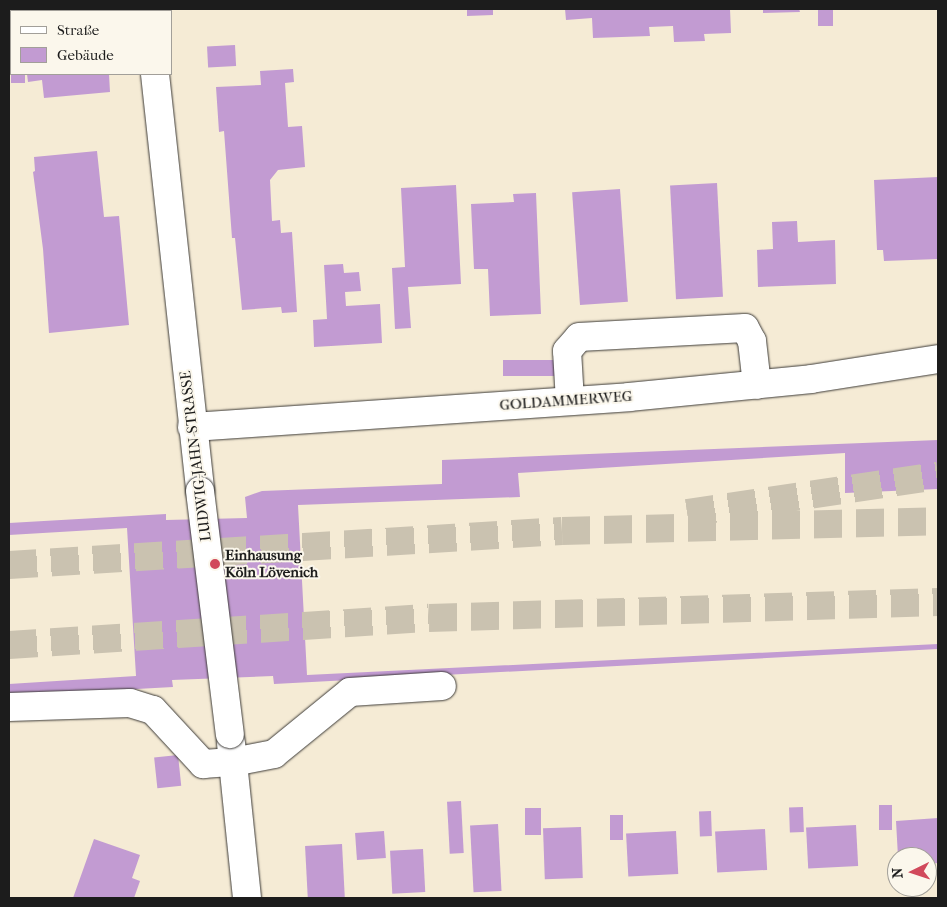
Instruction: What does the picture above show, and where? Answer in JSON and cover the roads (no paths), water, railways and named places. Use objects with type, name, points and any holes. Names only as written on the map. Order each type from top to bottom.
[{"type":"street","name":"LUDWIG-JAHN-STRASSE","points":[[155,75],[192,427],[230,734],[247,898]]},
{"type":"street","points":[[570,401],[568,351],[579,337],[745,328],[752,341],[757,385]]},
{"type":"street","name":"GOLDAMMERWEG","points":[[192,427],[570,401],[757,385],[811,379],[938,359]]},
{"type":"street","points":[[9,707],[130,703],[153,710],[203,764],[233,762],[274,754],[350,692],[442,686]]},
{"type":"tunnel","points":[[687,513],[938,476]]},
{"type":"tunnel","points":[[9,565],[562,531],[938,521]]},
{"type":"tunnel","points":[[9,645],[429,618],[938,602]]},
{"type":"place","name":"Einhausung Köln Lövenich","points":[[215,564]]}]
